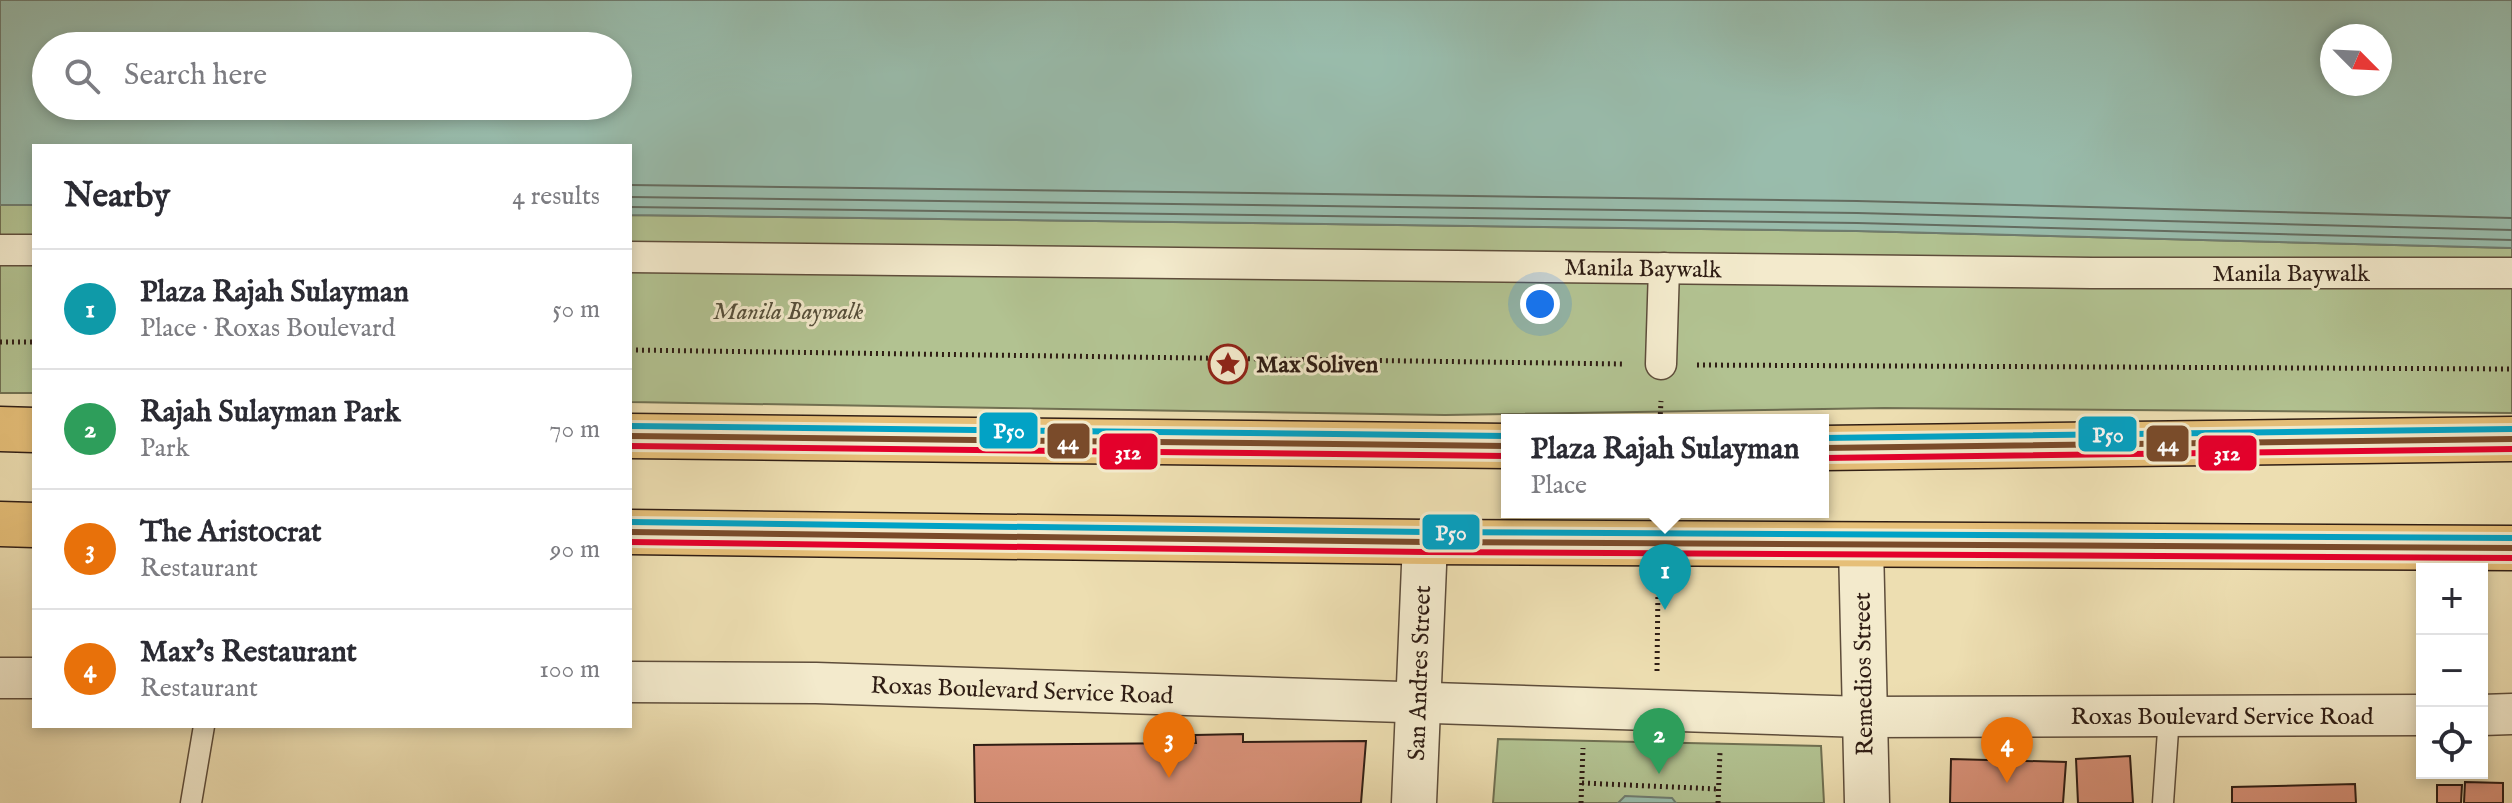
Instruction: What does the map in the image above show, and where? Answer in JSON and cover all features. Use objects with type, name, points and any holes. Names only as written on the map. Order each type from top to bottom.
[{"type":"highway","points":[[0,429],[32,430]]},
{"type":"highway","points":[[632,436],[1501,446]]},
{"type":"highway","points":[[1829,448],[2512,439]]},
{"type":"highway","points":[[0,524],[32,525]]},
{"type":"highway","points":[[632,532],[1861,546],[2512,548]]},
{"type":"street","points":[[0,250],[32,250]]},
{"type":"street","name":"Manila Baywalk","points":[[632,257],[2092,273],[2512,273]]},
{"type":"street","points":[[1661,364],[1664,268]]},
{"type":"street","name":"San Andres Street","points":[[1414,803],[1425,542]]},
{"type":"street","name":"Remedios Street","points":[[1861,546],[1867,803]]},
{"type":"street","points":[[0,678],[32,678]]},
{"type":"street","name":"Roxas Boulevard Service Road","points":[[632,682],[816,683],[1863,717],[2416,715]]},
{"type":"street","points":[[2488,715],[2512,714]]},
{"type":"lane","points":[[2163,803],[2169,716]]},
{"type":"lane","points":[[191,803],[204,728]]},
{"type":"path","points":[[0,342],[32,342]]},
{"type":"path","points":[[632,350],[1661,364],[2512,369]]},
{"type":"path","points":[[1657,711],[1659,542]]},
{"type":"path","points":[[1581,803],[1583,758]]},
{"type":"path","points":[[1718,803],[1720,761]]},
{"type":"path","points":[[1582,783],[1718,789]]},
{"type":"green space","points":[[0,205],[32,205],[32,393],[0,393]]},
{"type":"green space","name":"Manila Baywalk","points":[[632,215],[1857,231],[2512,248],[2512,413],[1884,408],[1445,415],[632,402]]},
{"type":"green space","points":[[1498,739],[1821,746],[1824,803],[1493,803]]},
{"type":"water","points":[[0,0],[2512,0],[2512,248],[1857,231],[632,215],[632,144],[32,144],[32,205],[0,205]]},
{"type":"water","points":[[1625,796],[1672,798],[1676,803],[1618,803]]},
{"type":"building","points":[[1243,734],[1243,742],[1366,741],[1361,803],[975,803],[974,745],[1196,743],[1195,735]]},
{"type":"building","points":[[2130,756],[2133,803],[2078,803],[2076,759]]},
{"type":"building","points":[[1951,759],[2066,762],[2063,803],[1950,803]]},
{"type":"building","points":[[2465,782],[2503,783],[2503,803],[2464,803]]},
{"type":"building","points":[[2355,784],[2356,803],[2232,803],[2232,787]]},
{"type":"building","points":[[2437,785],[2462,785],[2461,803],[2437,803]]},
{"type":"transit line","name":"P50","points":[[632,426],[1501,436]]},
{"type":"transit line","name":"P50","points":[[1829,438],[2512,429]]},
{"type":"transit line","name":"44","points":[[632,436],[1501,446]]},
{"type":"transit line","name":"44","points":[[1829,448],[2512,439]]},
{"type":"transit line","name":"312","points":[[632,446],[1501,456]]},
{"type":"transit line","name":"312","points":[[1829,458],[2512,449]]},
{"type":"transit line","name":"P50","points":[[632,522],[1425,532],[2512,538]]},
{"type":"transit line","name":"44","points":[[632,532],[1425,542],[2512,548]]},
{"type":"transit line","name":"312","points":[[632,542],[1425,552],[2512,558]]},
{"type":"place","name":"Max Soliven","points":[[1228,364]]},
{"type":"place","name":"Plaza Rajah Sulayman","points":[[1665,610]]},
{"type":"place","name":"Rajah Sulayman Park","points":[[1659,774]]},
{"type":"place","name":"The Aristocrat","points":[[1169,778]]},
{"type":"place","name":"Max's Restaurant","points":[[2007,783]]}]
